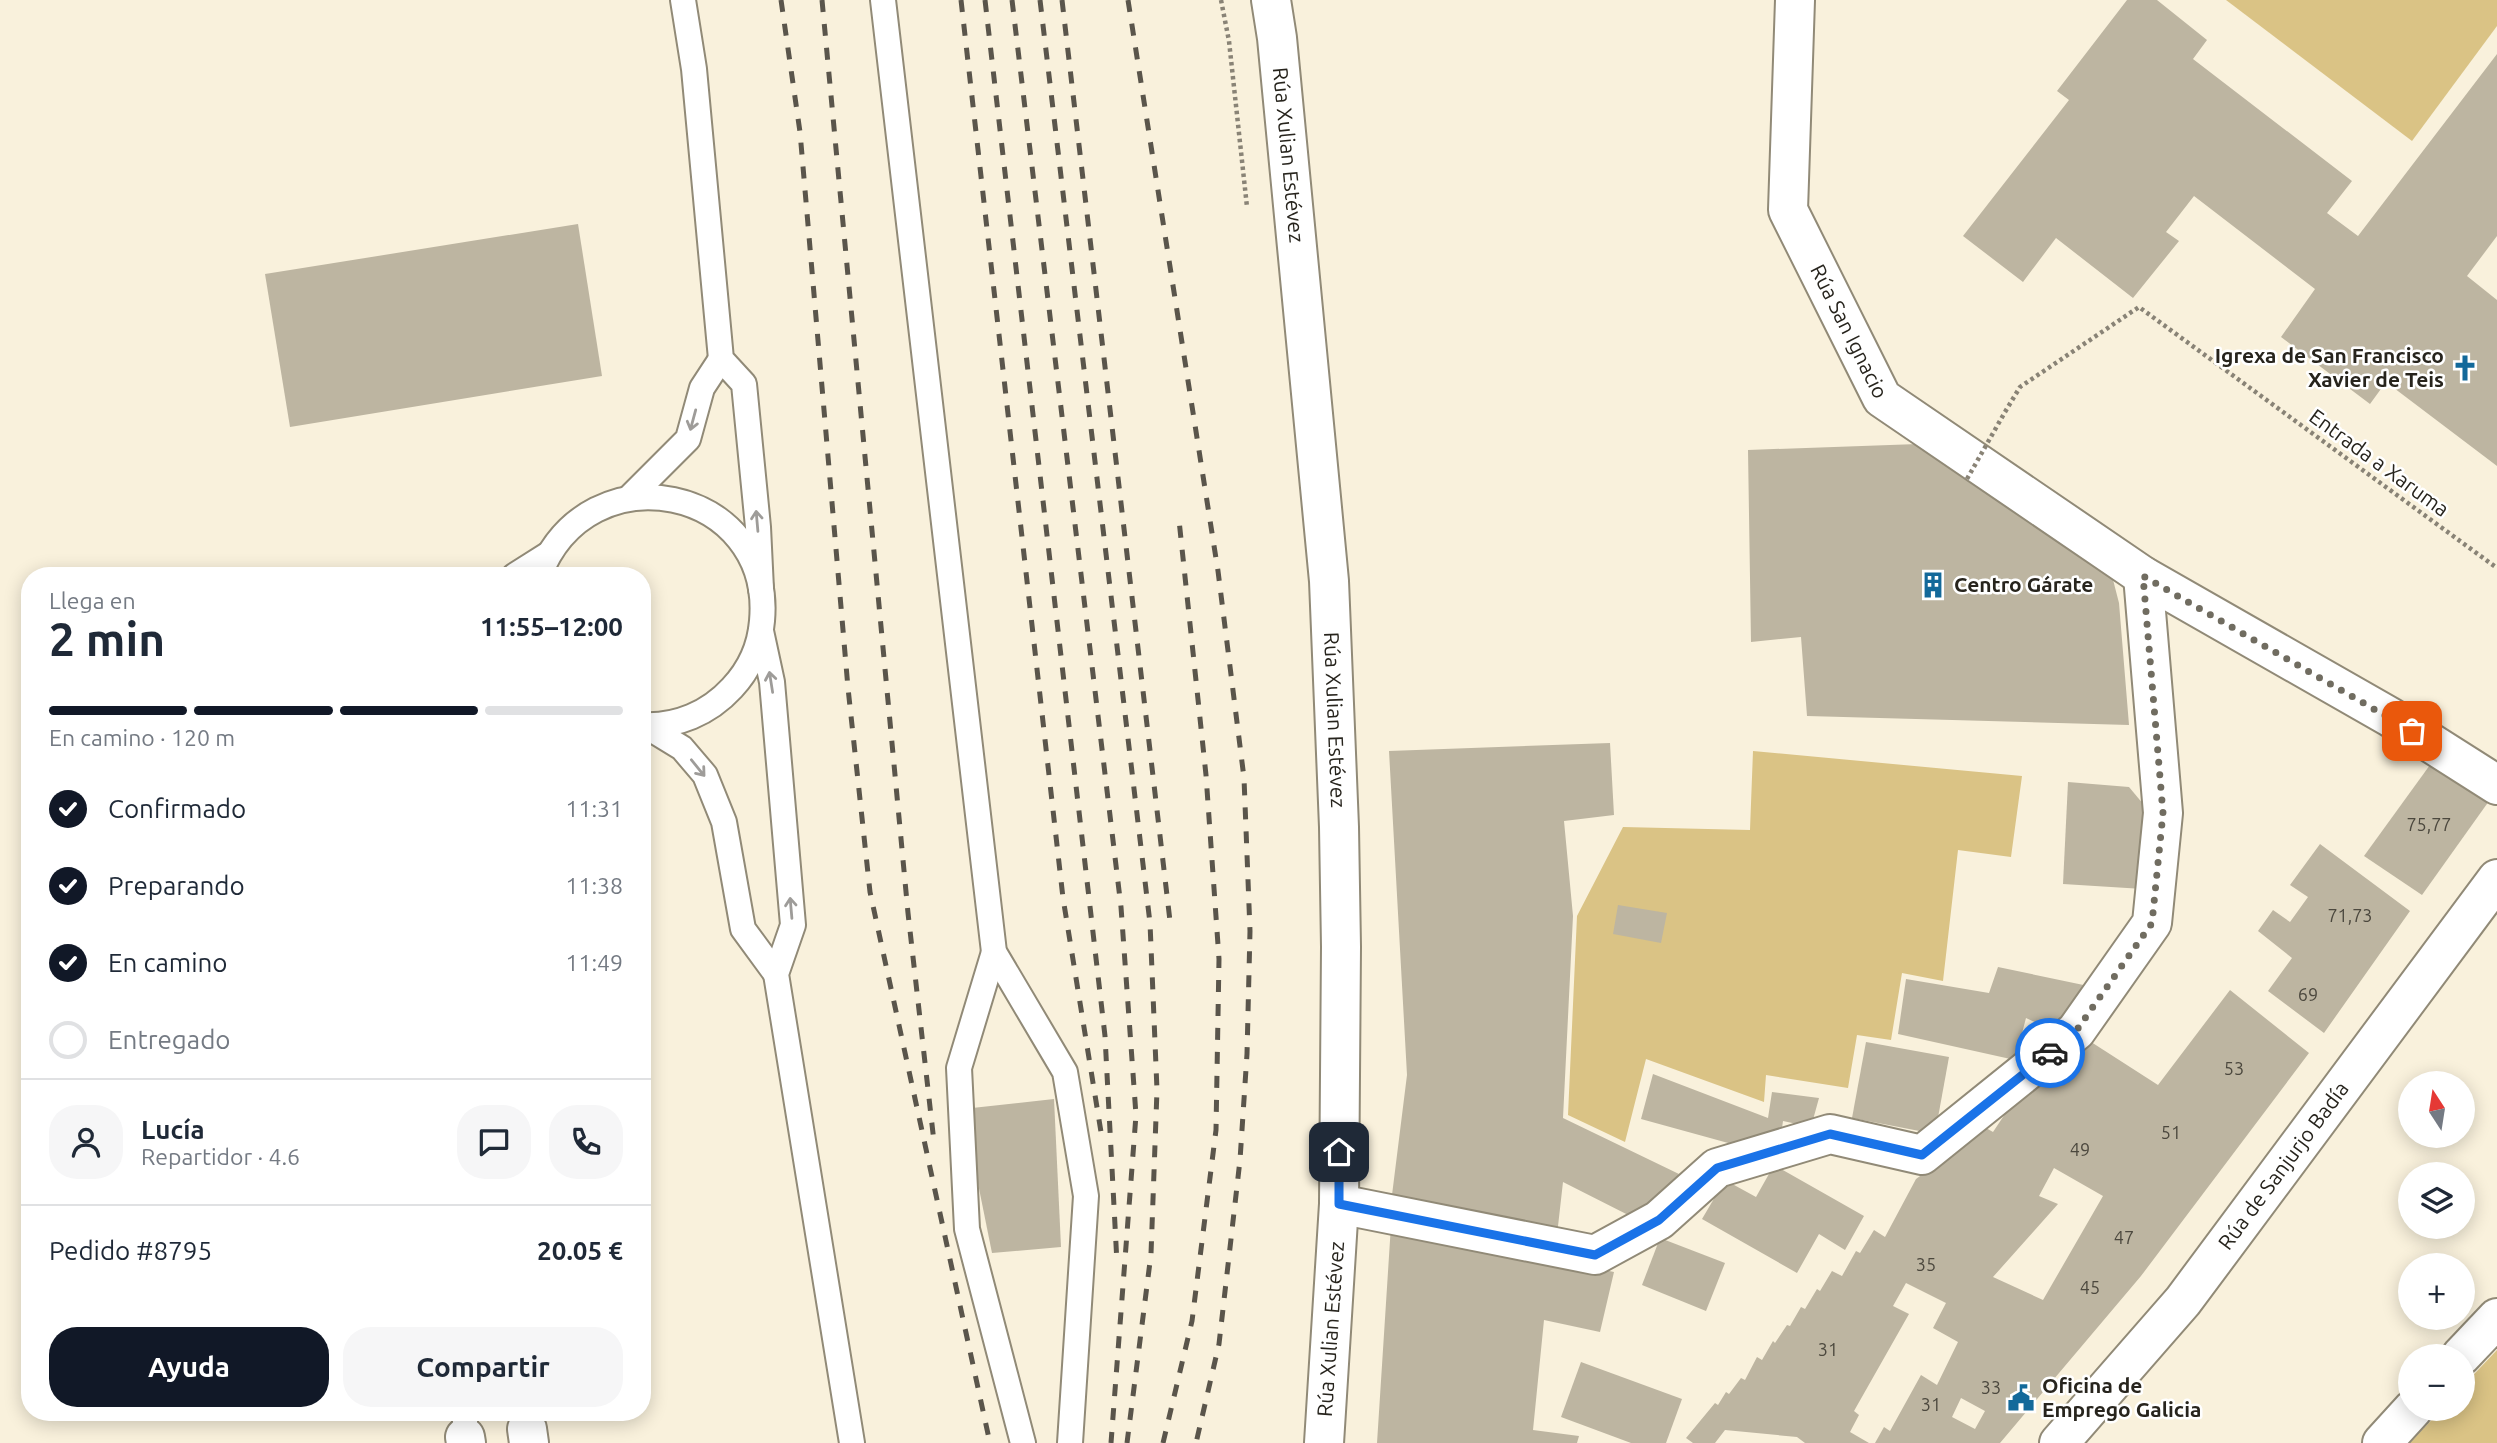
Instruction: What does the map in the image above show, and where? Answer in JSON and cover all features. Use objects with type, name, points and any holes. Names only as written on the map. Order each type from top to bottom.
[{"type":"street","name":"Rúa Xulian Estévez","points":[[1271,0],[1279,52],[1329,581],[1339,827],[1339,1204],[1324,1443]]},
{"type":"street","name":"Rúa San Ignacio","points":[[1795,0],[1788,210],[1882,398],[2143,576],[2390,718],[2497,785]]},
{"type":"street","points":[[1339,1204],[1595,1255],[1659,1220],[1717,1168],[1830,1134],[1922,1155],[2076,1031],[2152,923],[2163,813],[2143,576]]},
{"type":"street","name":"Rúa de Sanjurjo Badía","points":[[2059,1443],[2183,1301],[2497,879]]},
{"type":"street","points":[[2472,1344],[2497,1318]]},
{"type":"street","points":[[2382,1443],[2402,1421]]},
{"type":"lane","points":[[651,725],[673,723],[698,715],[721,700],[740,680],[754,657],[763,610],[744,384],[721,359],[694,69],[683,0]]},
{"type":"lane","points":[[883,0],[994,952],[959,1068],[967,1229],[1023,1443]]},
{"type":"lane","points":[[630,497],[688,439],[702,388],[721,359]]},
{"type":"lane","points":[[543,565],[569,528],[597,508],[630,497],[660,497],[688,503],[714,517],[736,537],[752,562],[761,589]]},
{"type":"lane","points":[[761,631],[772,682],[793,925],[776,974]]},
{"type":"lane","points":[[651,729],[682,748],[705,775],[724,822],[743,929],[776,974],[852,1443]]},
{"type":"lane","points":[[994,952],[1065,1072],[1086,1196],[1070,1443]]},
{"type":"path","name":"Entrada a Xaruma","points":[[1967,479],[2020,387],[2138,307],[2497,568]]},
{"type":"shaded area","points":[[2226,0],[2497,0],[2497,26],[2412,141]]},
{"type":"shaded area","points":[[1753,751],[2022,776],[2011,857],[1958,850],[1943,981],[1902,973],[1891,1040],[1857,1035],[1848,1088],[1766,1075],[1764,1102],[1646,1059],[1625,1142],[1568,1115],[1577,916],[1623,827],[1750,830]]},
{"type":"shaded area","points":[[2497,1350],[2497,1443],[2410,1443],[2431,1421],[2475,1421],[2475,1373]]},
{"type":"building","points":[[2127,0],[2157,0],[2207,40],[2193,59],[2352,181],[2327,213],[2358,236],[2497,54],[2497,236],[2467,276],[2497,300],[2497,466],[2386,382],[2370,404],[2281,337],[2315,289],[2194,196],[2166,232],[2179,241],[2133,298],[2056,238],[2023,282],[1963,236],[2069,100],[2057,91]]},
{"type":"building","points":[[578,224],[602,376],[290,427],[265,274]]},
{"type":"building","name":"Centro Gárate","points":[[1918,444],[2110,568],[2119,603],[2129,725],[1807,716],[1801,637],[1751,642],[1748,450]]},
{"type":"building","points":[[1610,743],[1614,815],[1564,821],[1573,916],[1563,1118],[1679,1174],[1644,1223],[1563,1182],[1557,1235],[1392,1195],[1407,1075],[1389,751]]},
{"type":"building","points":[[2435,758],[2494,794],[2422,895],[2364,856]]},
{"type":"building","points":[[2068,782],[2129,787],[2149,811],[2143,889],[2063,884]]},
{"type":"building","points":[[2320,844],[2410,911],[2324,1033],[2268,991],[2292,958],[2258,931],[2273,910],[2290,922],[2308,897],[2290,885]]},
{"type":"building","points":[[1618,905],[1667,913],[1661,943],[1613,934]]},
{"type":"building","points":[[1998,967],[2093,987],[2062,1035],[2026,1018],[2015,1060],[1898,1034],[1906,979],[1989,993]]},
{"type":"building","points":[[2230,990],[2309,1053],[2141,1276],[2000,1443],[1875,1443],[1884,1427],[1890,1431],[1921,1375],[1937,1385],[1958,1342],[1933,1328],[1946,1303],[1906,1283],[1893,1306],[1909,1314],[1854,1411],[1859,1415],[1850,1432],[1869,1443],[1805,1443],[1797,1437],[1725,1430],[1715,1443],[1693,1443],[1686,1438],[1715,1403],[1718,1405],[1726,1392],[1729,1394],[1741,1378],[1745,1380],[1757,1357],[1762,1360],[1773,1341],[1775,1343],[1787,1325],[1790,1326],[1801,1307],[1805,1309],[1832,1271],[1842,1276],[1856,1251],[1860,1253],[1874,1230],[1885,1237],[1916,1179],[1986,1128],[1993,1132],[2021,1090],[2088,1040],[2158,1085]],"holes":[[[2054,1168],[2103,1196],[2043,1300],[1993,1277],[2058,1204],[2039,1196]],[[1961,1398],[1985,1411],[1975,1429],[1952,1417]]]},
{"type":"building","points":[[1866,1042],[1949,1057],[1935,1134],[1852,1118]]},
{"type":"building","points":[[1653,1074],[1768,1118],[1772,1092],[1819,1098],[1811,1127],[1783,1121],[1780,1142],[1750,1149],[1641,1119]]},
{"type":"building","points":[[1054,1099],[1061,1247],[992,1253],[963,1109]]},
{"type":"building","points":[[1774,1165],[1864,1216],[1845,1250],[1819,1234],[1797,1273],[1702,1219],[1725,1180],[1756,1197]]},
{"type":"building","points":[[1391,1225],[1614,1272],[1600,1332],[1544,1320],[1533,1430],[1579,1436],[1577,1443],[1377,1443]]},
{"type":"building","points":[[1660,1238],[1725,1263],[1706,1311],[1642,1285]]},
{"type":"building","points":[[1581,1362],[1682,1399],[1666,1443],[1631,1443],[1561,1417]]},
{"type":"railway","points":[[781,0],[800,132],[848,688],[870,892],[990,1443]]},
{"type":"railway","points":[[822,0],[908,913],[934,1142]]},
{"type":"railway","points":[[961,0],[1063,898],[1101,1132]]},
{"type":"railway","points":[[985,0],[1105,1036],[1117,1263]]},
{"type":"railway","points":[[1012,0],[1121,907],[1136,1115],[1111,1443]]},
{"type":"railway","points":[[1040,0],[1150,923],[1157,1090],[1151,1254],[1127,1443]]},
{"type":"railway","points":[[1062,0],[1170,921]]},
{"type":"railway","points":[[1128,0],[1218,571],[1244,778],[1250,931],[1247,1054],[1240,1160],[1219,1344],[1196,1443]]},
{"type":"railway","points":[[1163,1443],[1192,1321],[1216,1130],[1219,959],[1206,775],[1179,520]]},
{"type":"way so far","points":[[2050,1053],[2076,1031],[2152,923],[2163,813],[2143,576],[2412,731]]},
{"type":"place","name":"Igrexa de San Francisco Xavier de Teis","points":[[2465,368]]},
{"type":"place","name":"Centro Gárate","points":[[1933,585]]},
{"type":"place","name":"Oficina de Emprego Galicia","points":[[2021,1398]]},
{"type":"route","points":[[1339,1152],[1339,1204],[1595,1255],[1659,1220],[1717,1168],[1830,1134],[1922,1155],[2050,1053]]}]
